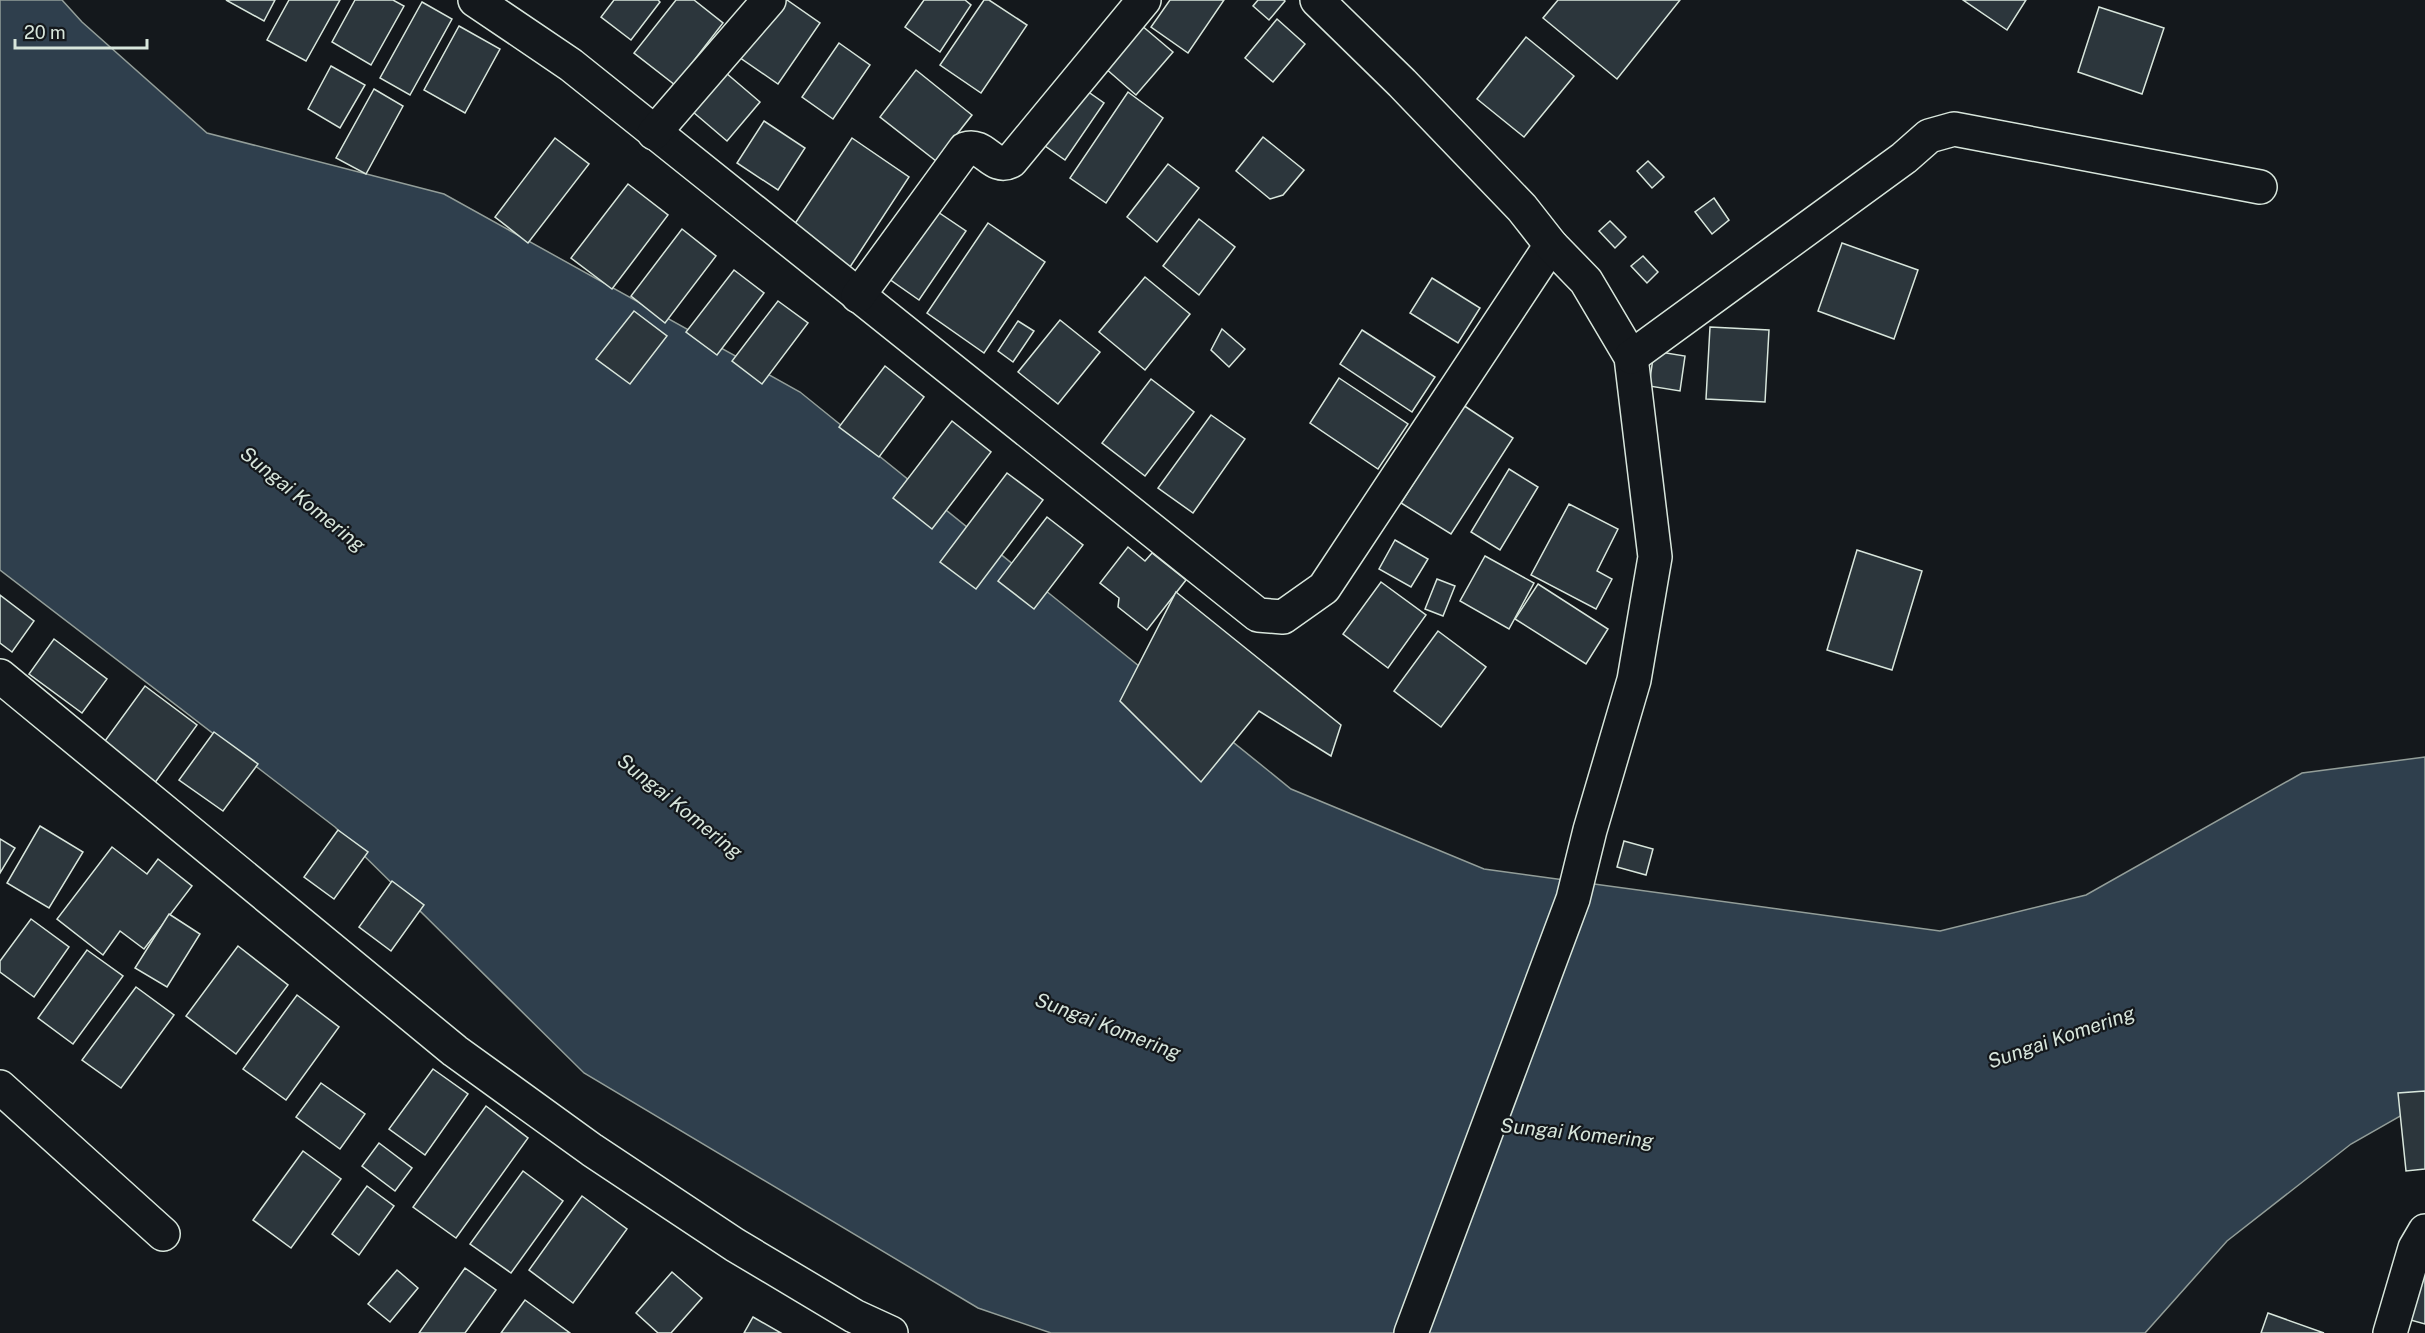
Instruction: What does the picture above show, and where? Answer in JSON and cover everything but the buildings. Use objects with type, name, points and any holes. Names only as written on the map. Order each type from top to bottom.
[{"type":"street","points":[[476,0],[571,65],[1258,615],[1283,617],[1324,588],[1551,244]]},
{"type":"street","points":[[654,133],[769,0]]},
{"type":"street","points":[[858,296],[965,149],[973,146],[978,148],[998,164],[1004,165],[1011,161],[1144,0]]},
{"type":"street","points":[[1317,0],[1402,83],[1522,208],[1551,244],[1586,281],[1631,357],[1655,557],[1634,680],[1590,830],[1573,898],[1410,1333]]},
{"type":"street","points":[[1631,357],[1904,158],[1929,136],[1954,129],[2260,187]]},
{"type":"street","points":[[0,676],[455,1051],[592,1150],[735,1245],[854,1316],[891,1333]]},
{"type":"street","points":[[0,1087],[163,1234]]},
{"type":"street","points":[[2390,1333],[2415,1248],[2425,1231]]},
{"type":"water","name":"Sungai Komering","points":[[0,0],[62,0],[82,22],[207,133],[444,194],[800,392],[1291,789],[1484,869],[1940,931],[2086,895],[2302,773],[2425,757],[2425,1102],[2351,1144],[2227,1241],[2145,1333],[1051,1333],[978,1308],[584,1073],[335,827],[0,570]]}]
